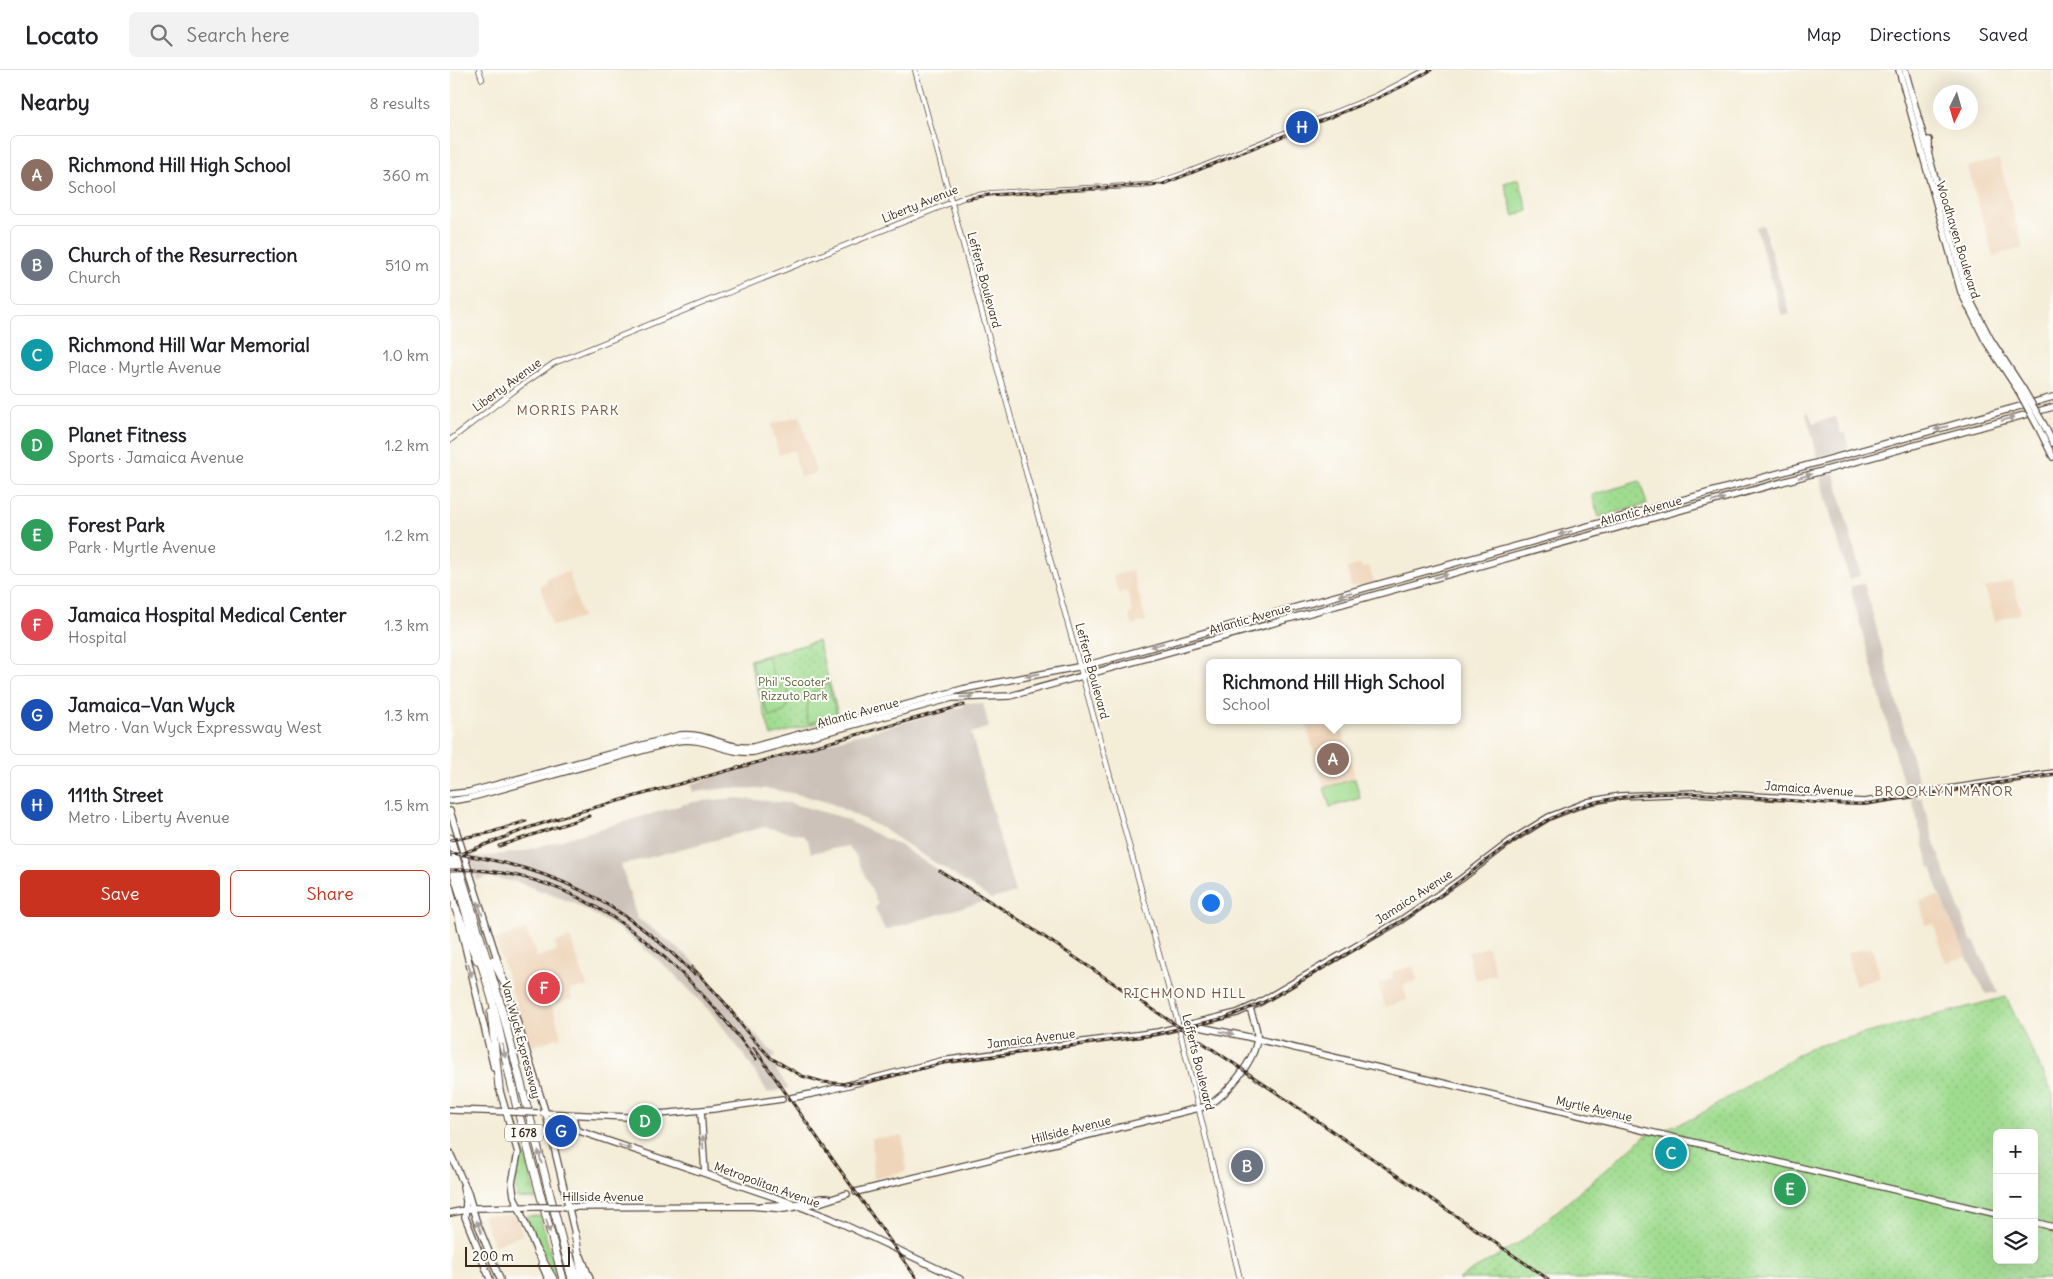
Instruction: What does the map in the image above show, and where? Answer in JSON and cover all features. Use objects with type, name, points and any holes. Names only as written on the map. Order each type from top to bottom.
[{"type":"highway","name":"Van Wyck Expressway","points":[[450,838],[501,1005],[572,1279]]},
{"type":"highway","name":"Van Wyck Expressway","points":[[450,860],[485,974],[518,1113],[564,1279]]},
{"type":"highway","points":[[455,907],[476,958],[485,974]]},
{"type":"highway","points":[[482,938],[506,986]]},
{"type":"highway","points":[[488,987],[499,1087]]},
{"type":"highway","points":[[556,1221],[577,1279]]},
{"type":"highway","points":[[575,1234],[583,1279]]},
{"type":"highway","points":[[537,1251],[553,1279]]},
{"type":"main road","name":"Woodhaven Boulevard","points":[[1899,70],[1959,286],[1971,316],[1985,340],[2021,389]]},
{"type":"main road","name":"Woodhaven Boulevard","points":[[1905,70],[1960,270],[1971,301],[1991,340],[2041,426],[2053,443]]},
{"type":"main road","points":[[1928,155],[1929,140]]},
{"type":"main road","points":[[1941,241],[1944,230]]},
{"type":"main road","name":"Atlantic Avenue","points":[[450,794],[469,792],[676,736],[702,736],[734,747],[753,747],[963,689],[1080,666],[2053,397]]},
{"type":"main road","name":"Atlantic Avenue","points":[[450,800],[469,798],[678,740],[700,740],[733,752],[754,752],[952,698],[1007,696],[2053,407]]},
{"type":"main road","name":"Woodhaven Boulevard","points":[[2041,426],[2053,457]]},
{"type":"main road","name":"Jamaica Avenue","points":[[791,1098],[941,1061],[1122,1038],[1179,1027],[1250,1008],[1401,920],[1454,884],[1512,840],[1548,817],[1581,804],[1620,796],[1698,793],[1844,803],[1864,802],[2053,773]]},
{"type":"main road","points":[[450,811],[546,1114],[575,1234],[590,1279]]},
{"type":"main road","points":[[450,886],[499,1087],[518,1153],[512,1186],[517,1207],[548,1279]]},
{"type":"main road","points":[[1250,1008],[1257,1040]]},
{"type":"main road","points":[[1207,1020],[1210,1030]]},
{"type":"main road","name":"Myrtle Avenue","points":[[1187,1025],[1993,1213]]},
{"type":"main road","name":"Hillside Avenue","points":[[856,1192],[1199,1109],[1215,1102],[1225,1093],[1245,1067],[1257,1040]]},
{"type":"main road","points":[[450,1110],[623,1117],[701,1111],[782,1099]]},
{"type":"main road","points":[[701,1111],[705,1174]]},
{"type":"main road","name":"Metropolitan Avenue","points":[[573,1115],[575,1127],[579,1130],[792,1204],[846,1225],[960,1279]]},
{"type":"main road","points":[[450,1153],[468,1193],[500,1279]]},
{"type":"main road","points":[[463,1185],[466,1201],[464,1217],[490,1279]]},
{"type":"main road","name":"Hillside Avenue","points":[[756,1207],[773,1204],[792,1204],[847,1194]]},
{"type":"main road","points":[[763,1195],[773,1200],[773,1204]]},
{"type":"main road","name":"Hillside Avenue","points":[[450,1213],[473,1208],[517,1207],[756,1207],[784,1209],[822,1202],[829,1198]]},
{"type":"main road","points":[[2038,1223],[2053,1227]]},
{"type":"street","points":[[479,70],[482,79]]},
{"type":"street","name":"Lefferts Boulevard","points":[[915,70],[1179,1027],[1240,1279]]},
{"type":"street","name":"Liberty Avenue","points":[[450,440],[519,386],[554,364],[952,202],[981,194],[1151,185],[1189,172],[1376,96],[1426,70]]},
{"type":"shaded area","points":[[1999,159],[2023,248],[1993,256],[1968,167]]},
{"type":"shaded area","points":[[1763,225],[1790,314],[1782,316],[1756,227]]},
{"type":"shaded area","points":[[1808,412],[1813,423],[1836,417],[1841,434],[1845,433],[1849,448],[1818,457],[1806,413]]},
{"type":"shaded area","points":[[800,416],[816,473],[800,477],[794,450],[779,455],[771,424]]},
{"type":"shaded area","points":[[1834,473],[1861,575],[1849,579],[1820,477]]},
{"type":"shaded area","points":[[1361,564],[1362,568],[1369,566],[1374,582],[1351,587],[1347,568]]},
{"type":"shaded area","points":[[1132,570],[1146,621],[1132,625],[1129,615],[1132,613],[1128,592],[1124,591],[1119,594],[1113,576]]},
{"type":"shaded area","points":[[569,572],[582,618],[552,626],[540,585],[547,583],[546,578]]},
{"type":"shaded area","points":[[2012,580],[2021,613],[1995,621],[1985,588]]},
{"type":"shaded area","points":[[1864,583],[1920,787],[1915,788],[1917,798],[1922,798],[1935,845],[1971,941],[1974,941],[1998,992],[1986,994],[1967,957],[1937,888],[1932,867],[1930,868],[1909,789],[1905,789],[1850,587]]},
{"type":"shaded area","points":[[963,702],[983,704],[989,727],[971,733],[1015,893],[991,899],[882,828],[830,803],[771,789],[728,788],[693,792],[691,784],[794,752],[962,707],[964,706]]},
{"type":"shaded area","points":[[1306,724],[1340,724],[1361,799],[1330,808]]},
{"type":"shaded area","points":[[736,798],[789,803],[838,816],[899,845],[985,901],[885,930],[875,908],[878,904],[856,856],[847,846],[811,853],[808,840],[802,835],[764,827],[621,865],[637,918],[692,960],[759,1039],[776,1055],[771,1061],[788,1088],[768,1093],[748,1061],[717,1019],[677,977],[650,953],[618,928],[574,903],[517,882],[487,877],[477,880],[469,855],[482,857],[524,851],[692,802]]},
{"type":"shaded area","points":[[1940,895],[1967,957],[1945,962],[1934,924],[1925,925],[1920,901]]},
{"type":"shaded area","points":[[526,930],[537,957],[557,951],[555,943],[570,938],[587,986],[570,990],[572,999],[552,1005],[561,1037],[530,1047],[495,939]]},
{"type":"shaded area","points":[[1488,947],[1496,974],[1475,980],[1468,952]]},
{"type":"shaded area","points":[[1872,947],[1880,978],[1855,985],[1847,953]]},
{"type":"shaded area","points":[[1413,966],[1417,981],[1403,985],[1407,1000],[1385,1007],[1378,983],[1394,979],[1392,972]]},
{"type":"shaded area","points":[[903,1136],[906,1171],[874,1179],[872,1138]]},
{"type":"shaded area","points":[[483,1215],[515,1215],[523,1235],[494,1245]]},
{"type":"green space","points":[[1519,179],[1528,211],[1514,216],[1504,183]]},
{"type":"green space","points":[[1640,481],[1647,504],[1599,517],[1592,495]]},
{"type":"green space","name":"Phil \"Scooter\" Rizzuto Park","points":[[818,641],[839,717],[771,736],[749,660]]},
{"type":"green space","points":[[768,656],[776,686],[760,690],[751,661]]},
{"type":"green space","points":[[828,684],[836,712],[835,716],[808,723],[806,711],[811,693]]},
{"type":"green space","points":[[787,685],[790,699],[785,711],[770,717],[761,696],[763,691]]},
{"type":"green space","points":[[1355,779],[1360,798],[1330,807],[1324,788]]},
{"type":"green space","points":[[2006,997],[2053,1094],[2053,1279],[1458,1279],[1522,1241],[1645,1136],[1694,1118],[1809,1048]]},
{"type":"green space","points":[[515,1118],[536,1199],[517,1198],[515,1179],[521,1154],[513,1124]]},
{"type":"green space","points":[[527,1216],[540,1216],[558,1279],[556,1279],[533,1240]]},
{"type":"railway","points":[[966,199],[988,195],[1163,184],[1373,100],[1431,70]]},
{"type":"railway","points":[[461,854],[531,827],[582,811],[964,705]]},
{"type":"railway","points":[[692,967],[771,1058],[802,1076],[823,1082],[844,1084],[872,1081],[947,1062],[1151,1035],[1225,1018],[1264,1002],[1386,930],[1447,891],[1528,831],[1572,809],[1596,802],[1626,796],[1687,793],[1864,804],[2053,774]]},
{"type":"railway","points":[[499,846],[589,816]]},
{"type":"railway","points":[[450,840],[489,833],[526,821]]},
{"type":"railway","points":[[450,853],[521,867],[583,891],[640,927],[694,974]]},
{"type":"railway","points":[[450,870],[498,872],[543,883],[585,901],[624,925],[661,954],[695,987],[727,1022],[756,1059]]},
{"type":"railway","points":[[940,871],[1004,910],[1236,1065],[1548,1279]]},
{"type":"railway","points":[[754,1048],[917,1279]]},
{"type":"place","name":"111th Street","points":[[1302,127]]},
{"type":"place","name":"Richmond Hill High School","points":[[1333,759]]},
{"type":"place","name":"Jamaica Hospital Medical Center","points":[[544,988]]},
{"type":"place","name":"Planet Fitness","points":[[645,1121]]},
{"type":"place","name":"Jamaica–Van Wyck","points":[[561,1131]]},
{"type":"place","name":"Richmond Hill War Memorial","points":[[1671,1153]]},
{"type":"place","name":"Church of the Resurrection","points":[[1247,1166]]},
{"type":"place","name":"Forest Park","points":[[1790,1189]]},
{"type":"district","name":"MORRIS PARK","points":[[568,410]]},
{"type":"district","name":"BROOKLYN MANOR","points":[[1944,791]]},
{"type":"district","name":"RICHMOND HILL","points":[[1185,993]]}]
